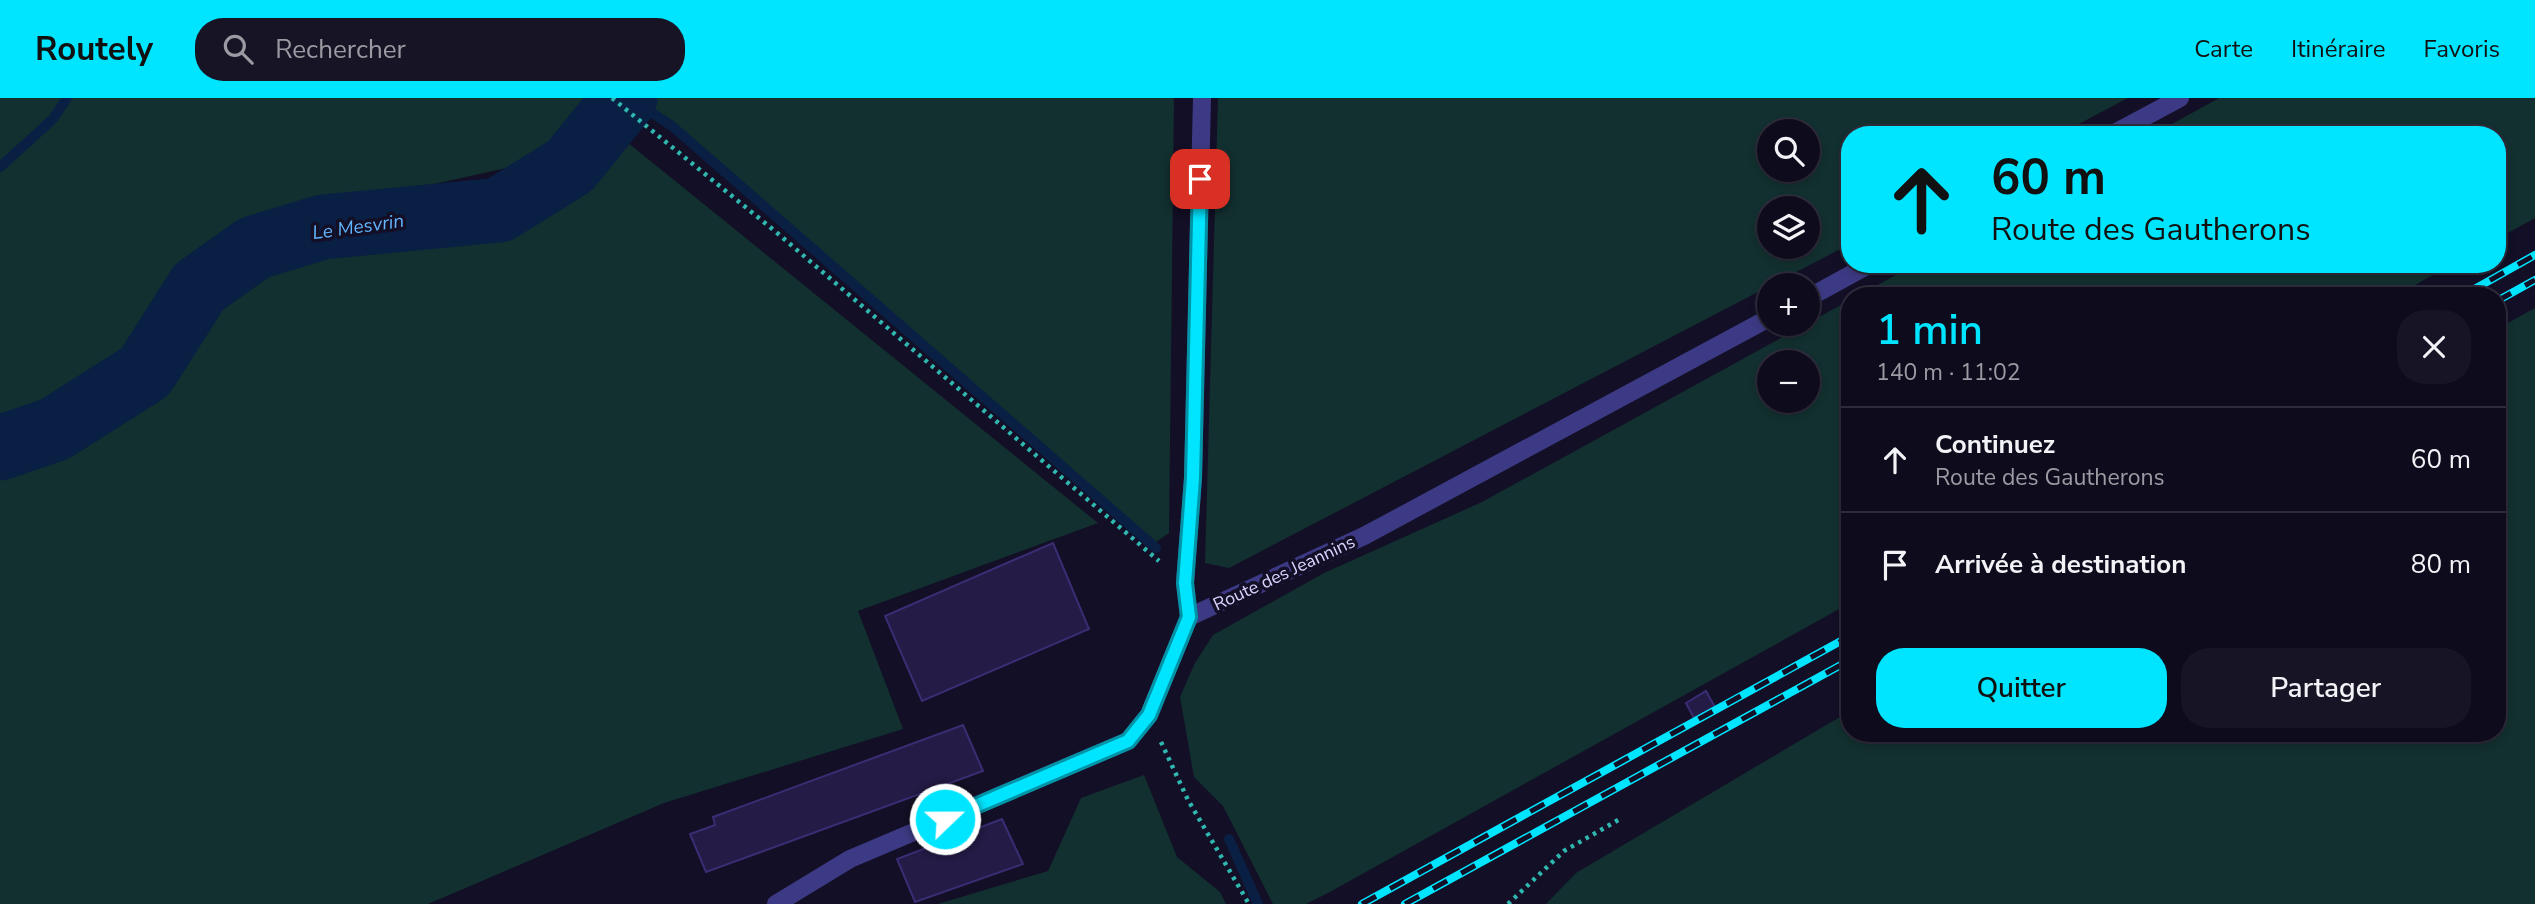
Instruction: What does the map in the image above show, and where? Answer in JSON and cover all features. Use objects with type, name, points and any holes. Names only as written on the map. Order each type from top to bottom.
[{"type":"street","points":[[776,904],[850,859],[1128,741],[1149,715],[1189,617],[1185,583],[1193,478],[1202,98]]},
{"type":"street","points":[[2128,126],[2180,98]]},
{"type":"street","points":[[1820,291],[1854,273]]},
{"type":"street","name":"Route des Jeannins","points":[[1189,617],[1364,536],[1757,324]]},
{"type":"path","points":[[612,98],[797,249],[1185,583]]},
{"type":"path","points":[[1149,715],[1188,800],[1249,904]]},
{"type":"path","points":[[1508,904],[1564,850],[1620,819]]},
{"type":"green space","points":[[0,98],[590,98],[601,114],[520,165],[361,200],[283,223],[212,259],[123,363],[63,412],[0,434]]},
{"type":"green space","points":[[647,98],[1174,98],[1169,533],[1156,542],[683,132],[644,105]]},
{"type":"green space","points":[[1218,98],[2128,98],[2075,126],[1841,126],[1841,249],[1794,273],[1757,273],[1757,293],[1229,568],[1205,563]]},
{"type":"green space","points":[[2219,98],[2535,98],[2535,218],[2506,234],[2506,126],[2168,126]]},
{"type":"green space","points":[[622,138],[1098,523],[858,611],[903,729],[664,803],[428,904],[0,904],[0,462],[82,439],[149,382],[202,304],[261,261],[316,244],[375,248],[441,239],[513,216],[583,173]]},
{"type":"green space","points":[[1899,273],[2436,273],[2412,287],[1874,287]]},
{"type":"green space","points":[[1841,305],[1841,608],[1306,904],[1273,904],[1223,806],[1194,777],[1180,697],[1195,663],[1213,635],[1324,573],[1482,502],[1757,351],[1757,413],[1820,413],[1820,350],[1759,350],[1784,336],[1820,336],[1820,316]]},
{"type":"green space","points":[[2535,308],[2535,904],[1546,904],[1576,873],[1841,716],[1841,742],[2506,742],[2506,324]]},
{"type":"green space","points":[[1144,775],[1177,857],[1220,892],[1226,904],[938,904],[1048,871],[1081,798]]},
{"type":"building","points":[[1053,543],[1089,629],[922,701],[885,616]]},
{"type":"building","points":[[1706,691],[1716,709],[1695,720],[1686,703]]},
{"type":"building","points":[[963,725],[983,771],[706,872],[690,834],[715,825],[713,817]]},
{"type":"building","points":[[1002,819],[1023,864],[915,902],[897,859]]},
{"type":"waterway","points":[[0,167],[53,119],[67,98]]},
{"type":"waterway","name":"Le Mesvrin","points":[[0,448],[55,429],[145,372],[199,287],[254,248],[323,227],[499,210],[570,166],[625,98]]},
{"type":"waterway","points":[[629,98],[672,126],[1156,548]]},
{"type":"waterway","points":[[1229,839],[1258,904]]},
{"type":"railway","points":[[2506,271],[2535,255]]},
{"type":"railway","points":[[2478,287],[2503,273]]},
{"type":"railway","points":[[2506,296],[2535,280]]},
{"type":"railway","points":[[1362,904],[1841,641]]},
{"type":"railway","points":[[1405,904],[1841,665]]},
{"type":"route","points":[[945,819],[1128,741],[1149,715],[1189,617],[1185,583],[1193,478],[1200,179]]}]
